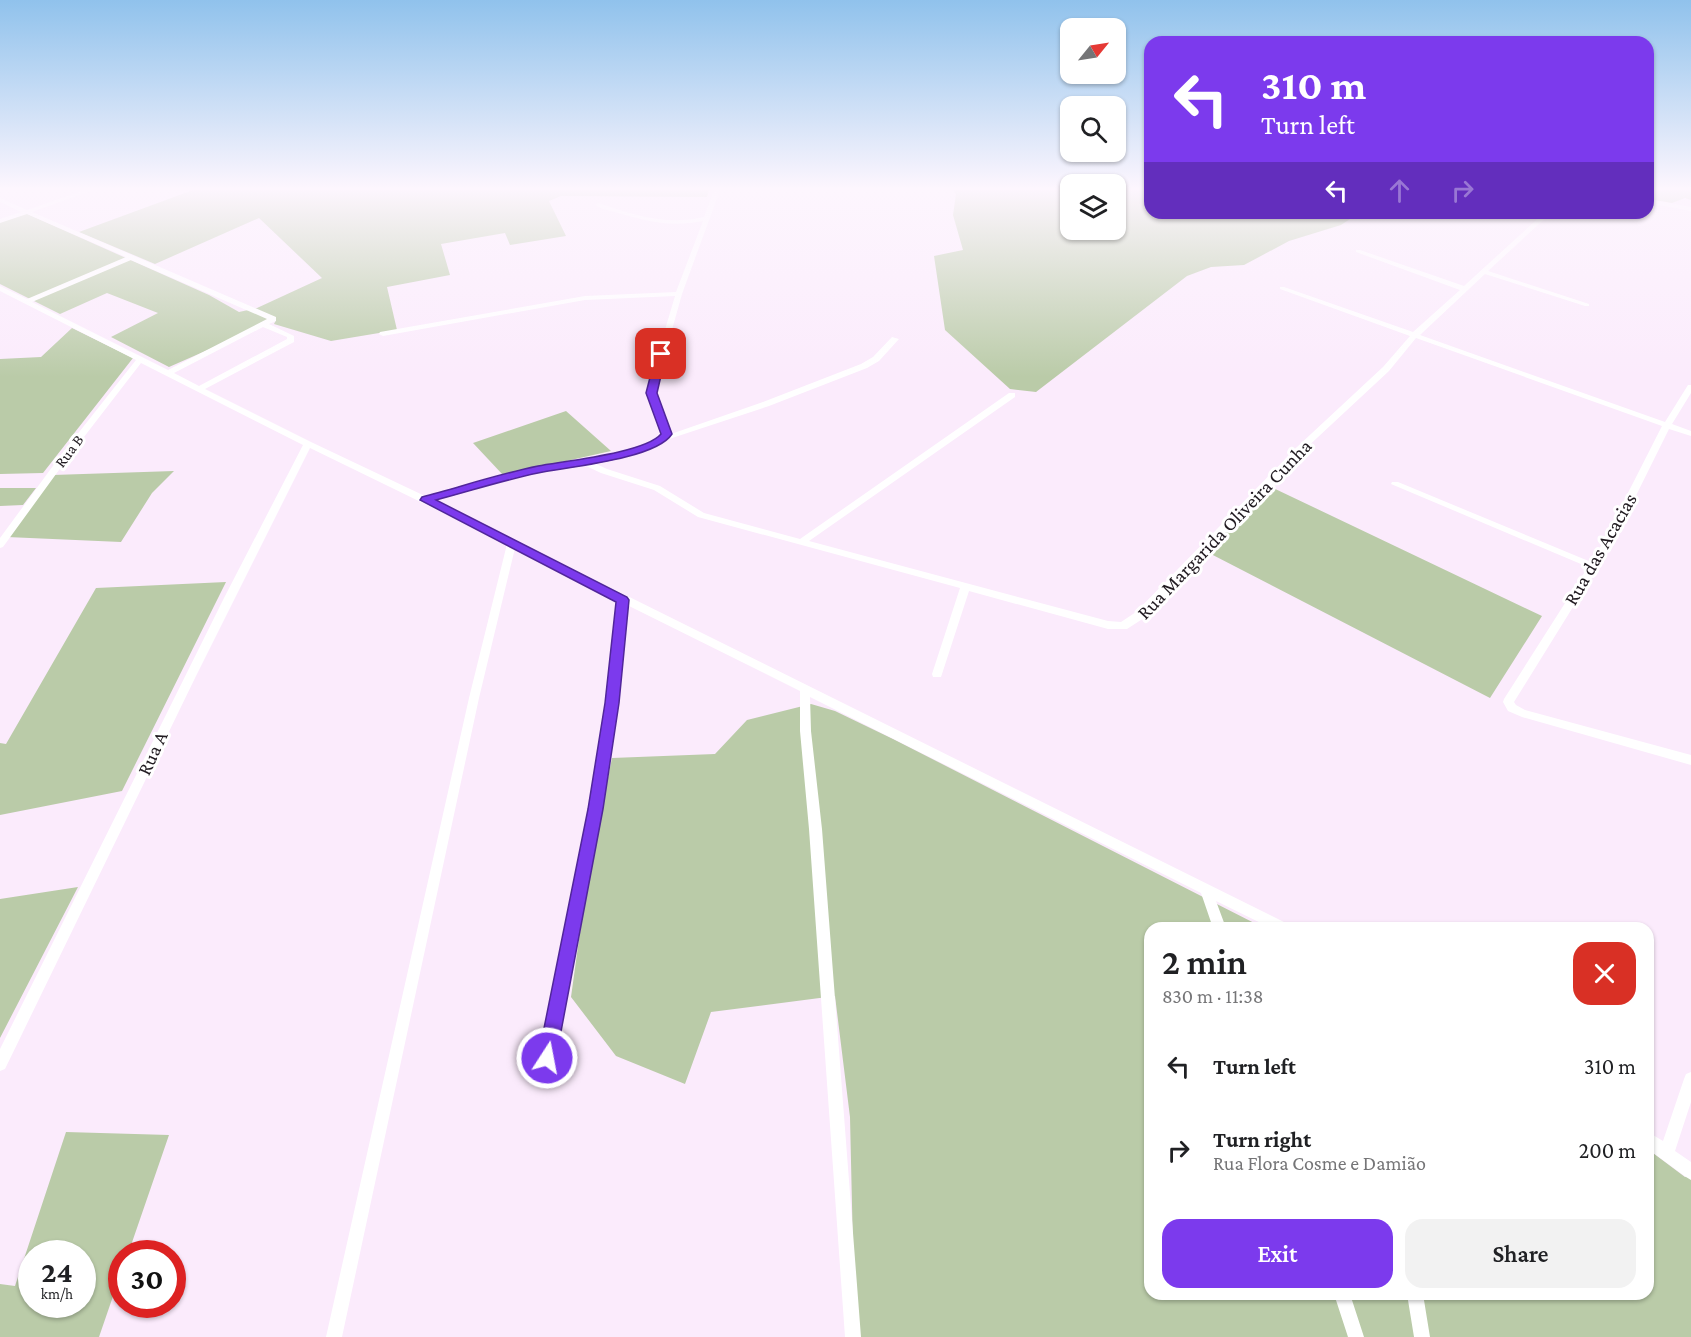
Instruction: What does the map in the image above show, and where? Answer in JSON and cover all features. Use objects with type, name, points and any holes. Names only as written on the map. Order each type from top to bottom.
[{"type":"street","points":[[121,252],[273,319],[168,373]]},
{"type":"street","points":[[663,439],[667,434],[651,387],[694,252]]},
{"type":"street","points":[[1362,252],[1465,289]]},
{"type":"street","name":"Rua Margarida Oliveira Cunha","points":[[587,463],[597,470],[660,489],[685,507],[701,515],[1108,626],[1123,626],[1133,621],[1300,449],[1386,369],[1416,334],[1505,252]]},
{"type":"street","points":[[28,301],[132,257]]},
{"type":"street","points":[[1484,272],[1587,305]]},
{"type":"street","points":[[1282,288],[1691,434]]},
{"type":"street","points":[[0,300],[4,290],[28,301],[308,444],[426,500],[1271,922]]},
{"type":"street","points":[[383,334],[585,298],[679,294]]},
{"type":"street","points":[[199,389],[291,340],[290,336],[265,325]]},
{"type":"street","points":[[426,500],[527,472],[587,463],[649,446],[864,366],[876,359],[895,339]]},
{"type":"street","name":"Rua B","points":[[0,545],[64,457],[141,358]]},
{"type":"street","name":"Rua das Acacias","points":[[1691,387],[1667,425],[1607,544],[1509,698],[1512,708],[1522,713],[1691,760]]},
{"type":"street","points":[[801,542],[1012,395]]},
{"type":"street","name":"Rua A","points":[[0,1064],[95,873],[201,651],[308,444]]},
{"type":"street","points":[[1395,484],[1593,566]]},
{"type":"street","points":[[334,1337],[474,698],[512,543]]},
{"type":"street","points":[[937,674],[966,586]]},
{"type":"street","points":[[543,1081],[595,809],[612,703],[623,600]]},
{"type":"street","points":[[805,691],[805,747],[813,804],[830,1063],[853,1337]]},
{"type":"street","points":[[1206,890],[1217,922]]},
{"type":"street","points":[[1667,1154],[1691,1079]]},
{"type":"street","points":[[1654,1144],[1691,1172]]},
{"type":"street","points":[[1344,1300],[1356,1337]]},
{"type":"street","points":[[1416,1300],[1422,1337]]},
{"type":"green space","points":[[0,252],[113,252],[209,295],[239,312],[257,308],[322,278],[295,252],[443,252],[450,275],[387,287],[397,330],[331,341],[274,324],[276,320],[169,367],[111,337],[158,313],[107,293],[60,314],[0,284]]},
{"type":"green space","points":[[127,252],[181,252],[155,264]]},
{"type":"green space","points":[[951,252],[1268,252],[1244,265],[1211,267],[1187,276],[1036,392],[1010,389],[945,330],[934,256]]},
{"type":"green space","points":[[72,328],[133,358],[43,473],[0,474],[0,359],[41,357]]},
{"type":"green space","points":[[566,411],[611,451],[503,475],[473,443]]},
{"type":"green space","points":[[174,471],[152,493],[121,542],[7,537],[53,475]]},
{"type":"green space","points":[[1269,486],[1542,616],[1490,698],[1207,552]]},
{"type":"green space","points":[[0,488],[36,488],[23,505],[0,506]]},
{"type":"green space","points":[[226,582],[122,791],[0,815],[0,743],[6,744],[96,588]]},
{"type":"green space","points":[[811,704],[835,711],[1252,922],[1144,922],[1144,1300],[1654,1300],[1654,1154],[1685,1177],[1691,1174],[1691,1337],[855,1337],[850,1117],[835,996],[711,1012],[685,1084],[616,1056],[571,997],[587,882],[612,758],[715,754],[747,720]]},
{"type":"green space","points":[[78,887],[0,1038],[0,899]]},
{"type":"green space","points":[[66,1132],[169,1135],[133,1240],[108,1240],[108,1311],[99,1337],[0,1337],[0,1284],[15,1286],[18,1277],[18,1318],[96,1318],[96,1240],[30,1240]]},
{"type":"route","points":[[547,1058],[595,809],[612,703],[623,600],[426,500],[470,486],[539,470],[587,463],[649,446],[663,439],[667,434],[651,393],[661,354]]}]
